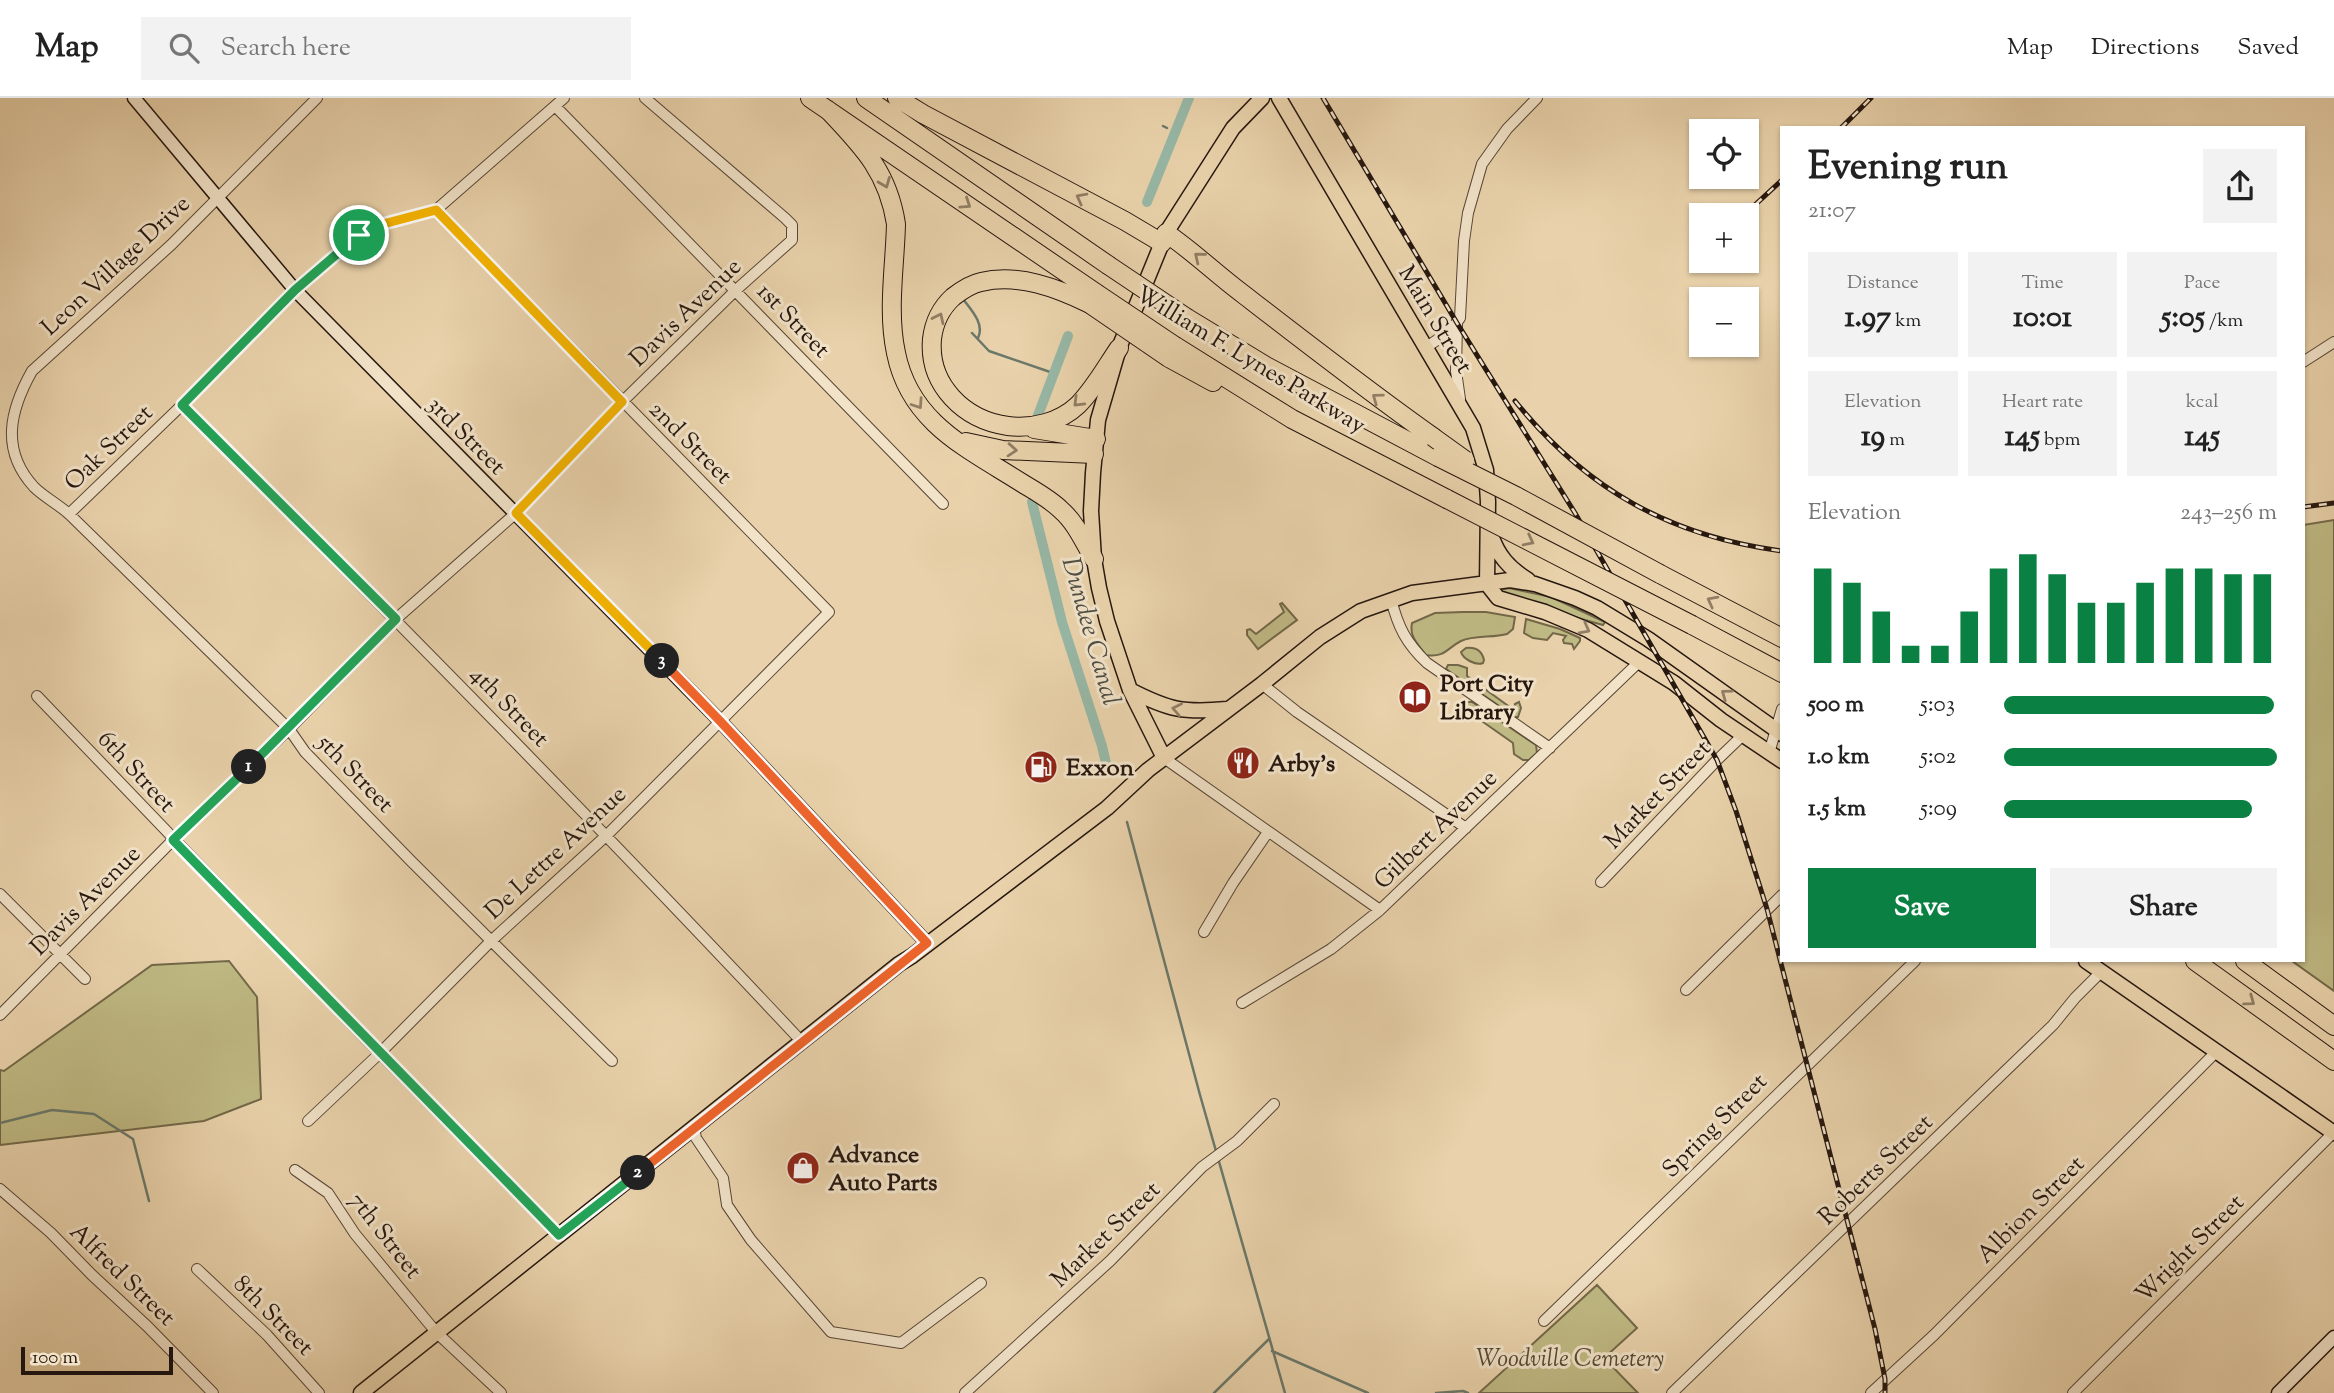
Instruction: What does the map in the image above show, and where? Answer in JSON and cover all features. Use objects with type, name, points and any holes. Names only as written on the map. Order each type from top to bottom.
[{"type":"highway","points":[[810,98],[828,110],[869,154],[887,187],[896,224],[893,322],[896,353],[908,388],[918,406],[946,435],[1054,503],[1071,520],[1094,559]]},
{"type":"highway","name":"William F. Lynes Parkway","points":[[866,98],[1187,318],[1266,366],[1780,637]]},
{"type":"highway","points":[[897,98],[1125,221],[1167,233],[1372,394],[1516,496]]},
{"type":"highway","name":"William F. Lynes Parkway","points":[[828,110],[1172,352],[1292,419],[1780,672]]},
{"type":"highway","points":[[1093,298],[1036,283],[1001,280],[971,285],[945,306],[937,317],[932,347],[937,376],[948,393],[965,410],[989,422],[1095,446]]},
{"type":"highway","points":[[1010,426],[1045,424],[1059,418],[1077,405],[1119,348]]},
{"type":"highway","points":[[946,435],[975,445],[1003,450],[1095,446]]},
{"type":"highway","points":[[2196,962],[2334,1061]]},
{"type":"highway","points":[[2246,962],[2334,1026]]},
{"type":"main road","points":[[1164,758],[1130,690],[1107,621],[1094,559],[1091,511],[1095,446],[1106,388],[1119,348],[1167,233],[1233,128],[1262,98]]},
{"type":"main road","name":"Main Street","points":[[1279,98],[1425,348],[1462,406],[1480,448],[1486,470],[1487,584]]},
{"type":"main road","points":[[1488,527],[1503,561],[1535,584]]},
{"type":"main road","points":[[361,1393],[927,943],[1107,808],[1147,770],[1333,628],[1361,611],[1391,599],[1440,588],[1510,580],[1535,584],[1597,608],[1648,639],[1778,732]]},
{"type":"main road","points":[[1487,584],[1498,598],[1569,621],[1588,630],[1674,683],[1780,760]]},
{"type":"main road","points":[[1130,690],[1155,703],[1183,711],[1228,709]]},
{"type":"main road","points":[[2088,962],[2334,1133]]},
{"type":"street","name":"3rd Street","points":[[134,98],[295,290],[720,721],[927,943]]},
{"type":"street","name":"Leon Village Drive","points":[[69,514],[35,487],[14,452],[12,425],[18,396],[32,371],[171,245],[317,98]]},
{"type":"street","name":"Oak Street","points":[[69,514],[182,405],[295,290],[359,235],[383,224],[436,210],[564,98]]},
{"type":"street","name":"Davis Avenue","points":[[0,1015],[173,840],[289,729],[396,619],[516,513],[622,402],[736,290],[792,240],[792,225],[645,98]]},
{"type":"street","points":[[1425,348],[1450,332],[1462,311],[1464,241],[1468,213],[1482,164],[1507,129],[1537,98]]},
{"type":"street","name":"1st Street","points":[[555,106],[943,504]]},
{"type":"street","name":"2nd Street","points":[[436,210],[830,612]]},
{"type":"street","points":[[1457,323],[1456,371],[1462,406]]},
{"type":"street","points":[[2305,361],[2334,342]]},
{"type":"street","name":"4th Street","points":[[182,405],[607,835],[802,1042]]},
{"type":"street","name":"5th Street","points":[[69,514],[289,729],[305,751],[612,1061]]},
{"type":"street","points":[[1391,599],[1399,628],[1427,663],[1550,748]]},
{"type":"street","name":"De Lettre Avenue","points":[[307,1121],[380,1053],[491,941],[607,835],[830,612]]},
{"type":"street","name":"Gilbert Avenue","points":[[1242,1003],[1331,949],[1380,910],[1639,662]]},
{"type":"street","points":[[1262,684],[1297,712],[1466,828]]},
{"type":"street","name":"6th Street","points":[[37,696],[173,840],[559,1235]]},
{"type":"street","points":[[1769,753],[1778,732]]},
{"type":"street","name":"Market Street","points":[[1601,882],[1743,735]]},
{"type":"street","points":[[1164,758],[1380,910]]},
{"type":"street","points":[[1204,932],[1268,832]]},
{"type":"street","points":[[0,894],[85,979]]},
{"type":"street","points":[[1686,990],[1780,897]]},
{"type":"street","name":"Spring Street","points":[[1544,1321],[1914,962]]},
{"type":"street","name":"Roberts Street","points":[[1672,1393],[2053,1025],[2102,971]]},
{"type":"street","name":"Albion Street","points":[[1871,1393],[1934,1335],[2216,1052]]},
{"type":"street","name":"Market Street","points":[[965,1393],[1110,1261],[1202,1167],[1237,1141],[1274,1104]]},
{"type":"street","points":[[694,1128],[696,1138],[723,1178],[727,1205],[751,1240],[831,1332],[901,1343],[981,1283]]},
{"type":"street","name":"Wright Street","points":[[2073,1393],[2334,1133]]},
{"type":"street","name":"7th Street","points":[[295,1170],[328,1193],[355,1234],[436,1332],[501,1393]]},
{"type":"street","name":"Alfred Street","points":[[0,1189],[51,1233],[213,1393]]},
{"type":"street","name":"8th Street","points":[[197,1269],[267,1335],[320,1393]]},
{"type":"street","points":[[2278,1393],[2334,1337]]},
{"type":"green space","points":[[2334,520],[2334,991],[2293,962],[2305,962],[2305,525]]},
{"type":"green space","points":[[1499,586],[1551,597],[1605,622],[1603,625],[1510,599],[1498,589]]},
{"type":"green space","points":[[1280,604],[1297,620],[1258,649],[1247,635],[1247,630],[1250,629],[1256,634],[1284,612]]},
{"type":"green space","points":[[1486,612],[1515,617],[1513,629],[1507,634],[1466,639],[1442,654],[1432,656],[1426,655],[1413,636],[1412,623],[1435,613]]},
{"type":"green space","points":[[1526,619],[1560,629],[1580,638],[1580,641],[1574,649],[1572,644],[1564,643],[1566,636],[1553,633],[1547,640],[1533,638],[1524,633]]},
{"type":"green space","points":[[1466,648],[1480,652],[1483,663],[1473,663],[1464,657],[1461,652]]},
{"type":"green space","points":[[1448,665],[1467,668],[1467,676],[1514,710],[1515,704],[1519,702],[1521,708],[1518,717],[1446,669]]},
{"type":"green space","points":[[1468,702],[1472,702],[1536,745],[1537,753],[1529,760],[1523,760],[1514,754],[1513,743],[1466,710],[1461,714],[1460,711]]},
{"type":"green space","points":[[229,961],[257,997],[261,1099],[204,1121],[0,1145],[0,1070],[4,1071],[152,965]]},
{"type":"green space","name":"Woodville Cemetery","points":[[1597,1285],[1637,1328],[1604,1358],[1638,1393],[1479,1393]]},
{"type":"waterway","name":"Dundee Canal","points":[[1147,202],[1189,98]]},
{"type":"waterway","points":[[1163,126],[1167,128]]},
{"type":"waterway","points":[[963,299],[978,322],[978,338]]},
{"type":"waterway","points":[[972,333],[989,351],[1053,373]]},
{"type":"waterway","name":"Dundee Canal","points":[[1037,418],[1068,336]]},
{"type":"waterway","name":"Dundee Canal","points":[[1032,502],[1062,622],[1108,772]]},
{"type":"waterway","points":[[1127,822],[1200,1095],[1285,1393]]},
{"type":"waterway","points":[[0,1123],[52,1110],[94,1114],[133,1139],[149,1201]]},
{"type":"waterway","points":[[1214,1393],[1269,1339]]},
{"type":"waterway","points":[[1272,1351],[1368,1393]]},
{"type":"waterway","points":[[1436,1393],[1468,1393]]},
{"type":"railway","points":[[1323,98],[1457,323],[1575,513],[1717,760],[1767,909],[1780,960]]},
{"type":"railway","points":[[1843,126],[1871,98]]},
{"type":"railway","points":[[1757,203],[1780,182]]},
{"type":"railway","points":[[1515,401],[1542,432],[1571,459],[1601,483],[1633,503],[1703,534],[1780,551]]},
{"type":"railway","points":[[2305,507],[2334,503]]},
{"type":"railway","points":[[1781,962],[1875,1329],[1885,1379],[1885,1393]]},
{"type":"place","name":"Port City Library","points":[[1415,697]]},
{"type":"place","name":"Arby's","points":[[1243,763]]},
{"type":"place","name":"Exxon","points":[[1041,767]]},
{"type":"place","name":"Advance Auto Parts","points":[[803,1168]]},
{"type":"route","points":[[436,210],[622,402],[516,513],[720,721],[927,943],[559,1235],[173,840],[289,729],[396,619],[182,405],[295,290],[359,235],[383,224],[436,210]]}]
